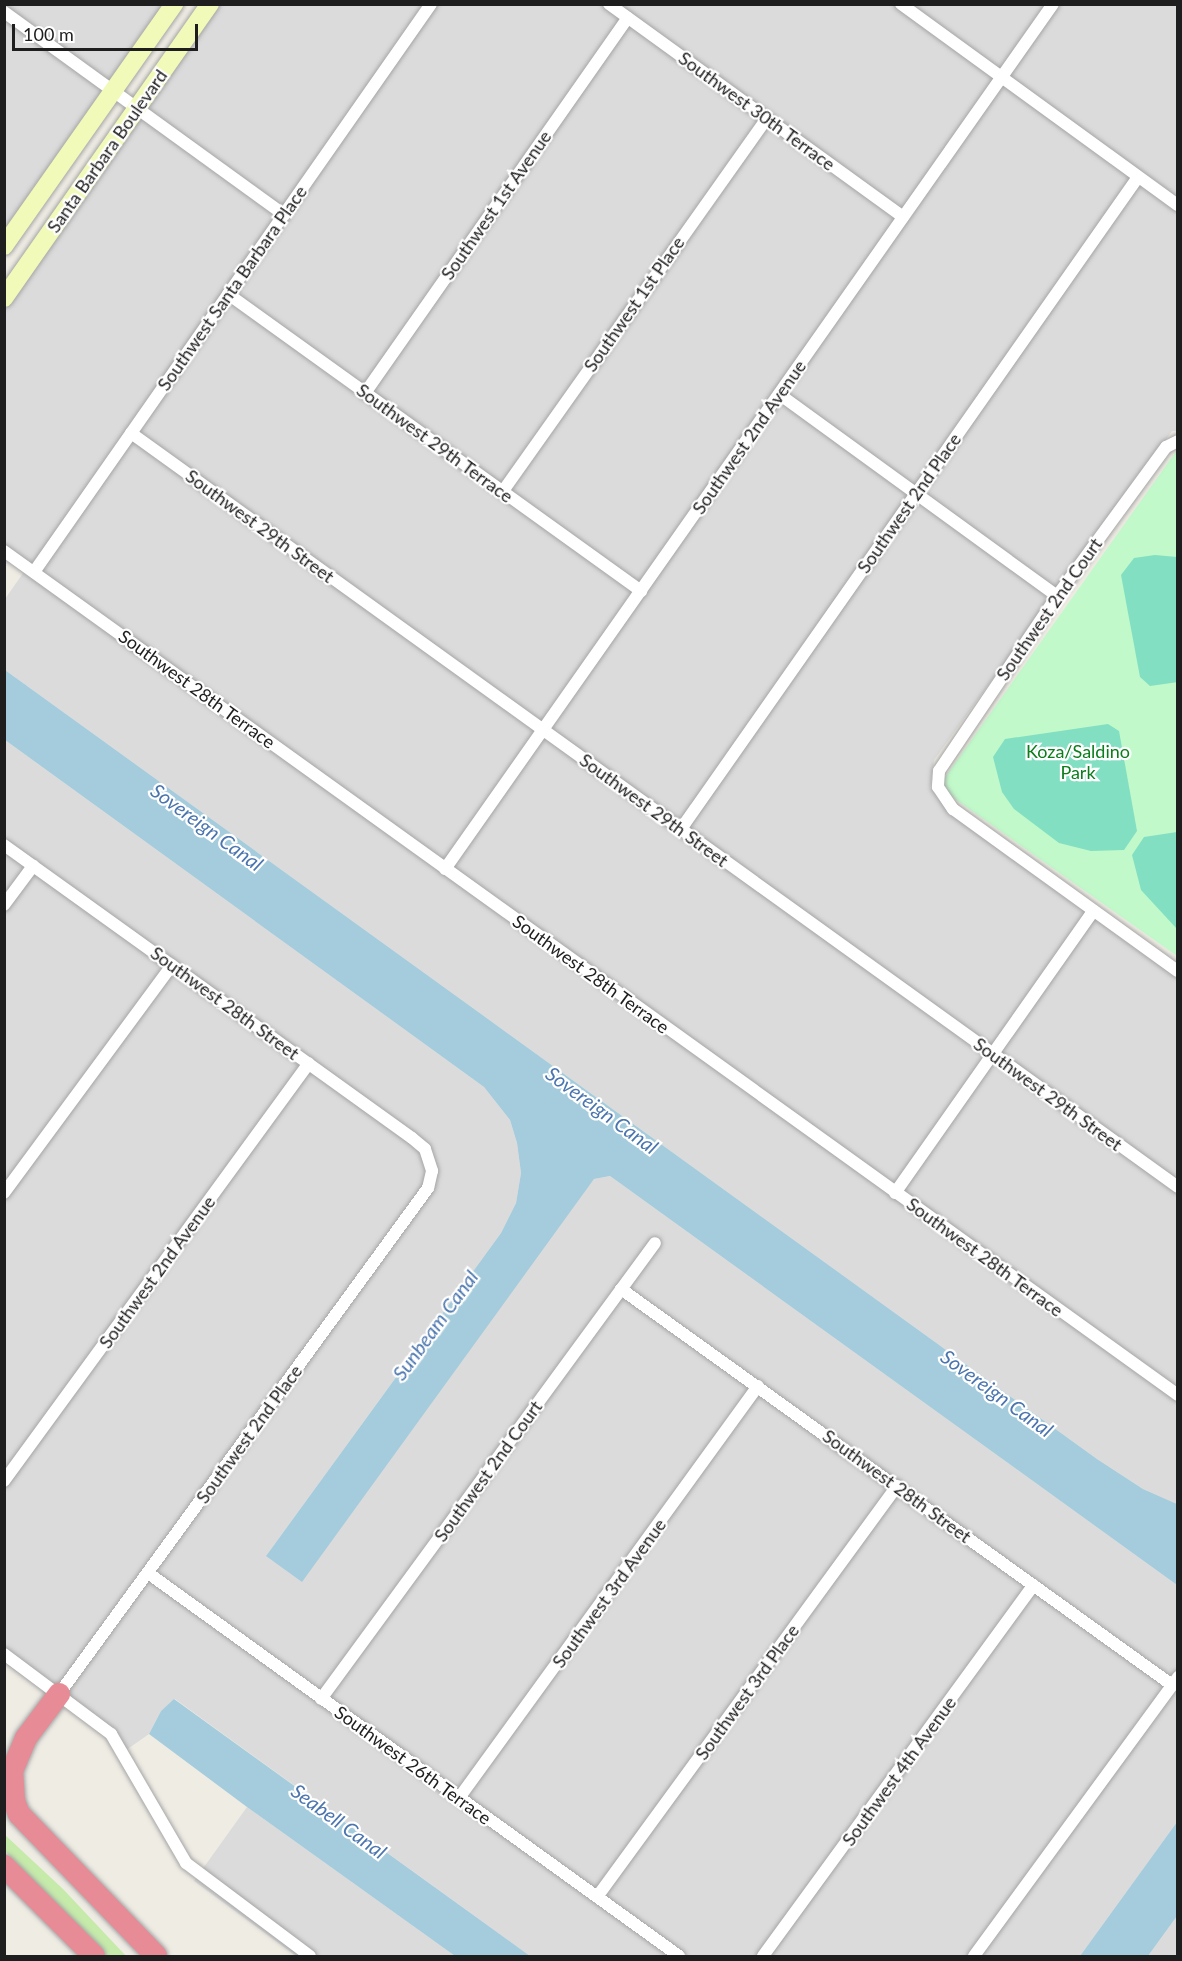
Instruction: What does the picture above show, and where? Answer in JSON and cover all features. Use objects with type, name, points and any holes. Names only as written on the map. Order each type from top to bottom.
[{"type":"highway","points":[[4,1754],[26,1738],[59,1694]]},
{"type":"highway","points":[[26,1738],[11,1785],[19,1814],[156,1956]]},
{"type":"highway","points":[[4,1818],[56,1866],[140,1956]]},
{"type":"highway","points":[[4,1866],[94,1956]]},
{"type":"highway","points":[[4,1885],[76,1956]]},
{"type":"main road","name":"Santa Barbara Boulevard","points":[[4,246],[174,4]]},
{"type":"main road","name":"Santa Barbara Boulevard","points":[[4,298],[210,4]]},
{"type":"street","name":"Southwest Santa Barbara Place","points":[[34,572],[431,4]]},
{"type":"street","name":"Southwest 30th Terrace","points":[[609,4],[903,217]]},
{"type":"street","points":[[901,4],[1178,205]]},
{"type":"street","name":"Southwest 2nd Avenue","points":[[445,869],[1053,4]]},
{"type":"street","points":[[4,12],[284,215]]},
{"type":"street","name":"Southwest 1st Avenue","points":[[366,393],[628,18]]},
{"type":"street","name":"Southwest 1st Place","points":[[503,491],[767,118]]},
{"type":"street","name":"Southwest 2nd Place","points":[[681,829],[1138,177]]},
{"type":"street","name":"Southwest 29th Terrace","points":[[228,294],[641,591]]},
{"type":"street","points":[[779,394],[1057,596]]},
{"type":"street","name":"Southwest 29th Street","points":[[131,433],[1178,1187]]},
{"type":"street","name":"Southwest 2nd Court","points":[[1093,911],[953,809],[938,787],[939,771],[1057,596],[1166,447],[1178,441]]},
{"type":"street","name":"Southwest 28th Terrace","points":[[4,551],[1178,1395]]},
{"type":"street","name":"Southwest 28th Street","points":[[4,845],[419,1143],[425,1149],[432,1171]]},
{"type":"street","points":[[4,905],[33,866]]},
{"type":"street","points":[[895,1192],[1093,911],[1178,971]]},
{"type":"street","points":[[4,1193],[172,965]]},
{"type":"street","name":"Southwest 2nd Avenue","points":[[4,1481],[309,1063]]},
{"type":"street","name":"Southwest 2nd Place","points":[[59,1694],[428,1188],[432,1171]]},
{"type":"street","name":"Southwest 2nd Court","points":[[321,1699],[655,1243]]},
{"type":"street","name":"Southwest 28th Street","points":[[621,1289],[1034,1585],[1175,1681]]},
{"type":"street","name":"Southwest 3rd Avenue","points":[[459,1798],[758,1386]]},
{"type":"street","name":"Southwest 3rd Place","points":[[597,1897],[897,1486]]},
{"type":"street","name":"Southwest 26th Terrace","points":[[147,1574],[679,1956]]},
{"type":"street","name":"Southwest 4th Avenue","points":[[763,1956],[1034,1585]]},
{"type":"street","points":[[4,1654],[95,1720],[119,1744],[186,1863],[310,1956]]},
{"type":"street","points":[[974,1956],[1175,1681]]},
{"type":"shaded area","points":[[5,5],[166,5],[5,235]]},
{"type":"shaded area","points":[[218,5],[1177,5],[1177,431],[1172,431],[934,760],[930,788],[1177,974],[1177,1504],[1143,1489],[1097,1459],[5,670],[5,599],[28,566],[5,550],[5,310]]},
{"type":"shaded area","points":[[5,740],[484,1087],[510,1120],[517,1143],[521,1173],[516,1203],[501,1233],[266,1556],[594,1179],[610,1176],[1177,1585],[1177,1822],[1080,1956],[530,1956],[175,1699],[161,1711],[149,1734],[119,1755],[101,1733],[5,1663]]},
{"type":"shaded area","points":[[247,1807],[455,1956],[296,1956],[194,1881]]},
{"type":"shaded area","points":[[1177,1916],[1177,1956],[1148,1956]]},
{"type":"green space","name":"Koza/Saldino Park","points":[[1177,450],[1177,956],[938,787]]},
{"type":"green space","points":[[1155,555],[1177,557],[1178,682],[1150,686],[1140,677],[1121,575],[1134,558]]},
{"type":"green space","points":[[1108,724],[1119,731],[1137,831],[1124,850],[1091,851],[1059,843],[1014,809],[1002,792],[993,757],[1005,739]]},
{"type":"green space","points":[[1178,832],[1177,929],[1141,890],[1132,855],[1144,837]]},
{"type":"green space","points":[[4,1834],[63,1889],[126,1956],[107,1956],[5,1851]]},
{"type":"water","points":[[5,670],[1097,1459],[1143,1489],[1177,1504],[1177,1585],[610,1176],[594,1179],[302,1582],[266,1556],[501,1233],[516,1203],[521,1173],[517,1143],[510,1120],[484,1087],[5,740]]},
{"type":"water","name":"Seabell Canal","points":[[174,1699],[530,1956],[455,1956],[247,1807],[149,1734],[161,1711]]},
{"type":"water","points":[[1177,1822],[1177,1916],[1148,1956],[1080,1956]]},
{"type":"water label","name":"Sovereign Canal","points":[[207,827]]},
{"type":"water label","name":"Sovereign Canal","points":[[602,1110]]},
{"type":"water label","name":"Sunbeam Canal","points":[[435,1325]]},
{"type":"water label","name":"Sovereign Canal","points":[[997,1393]]}]
